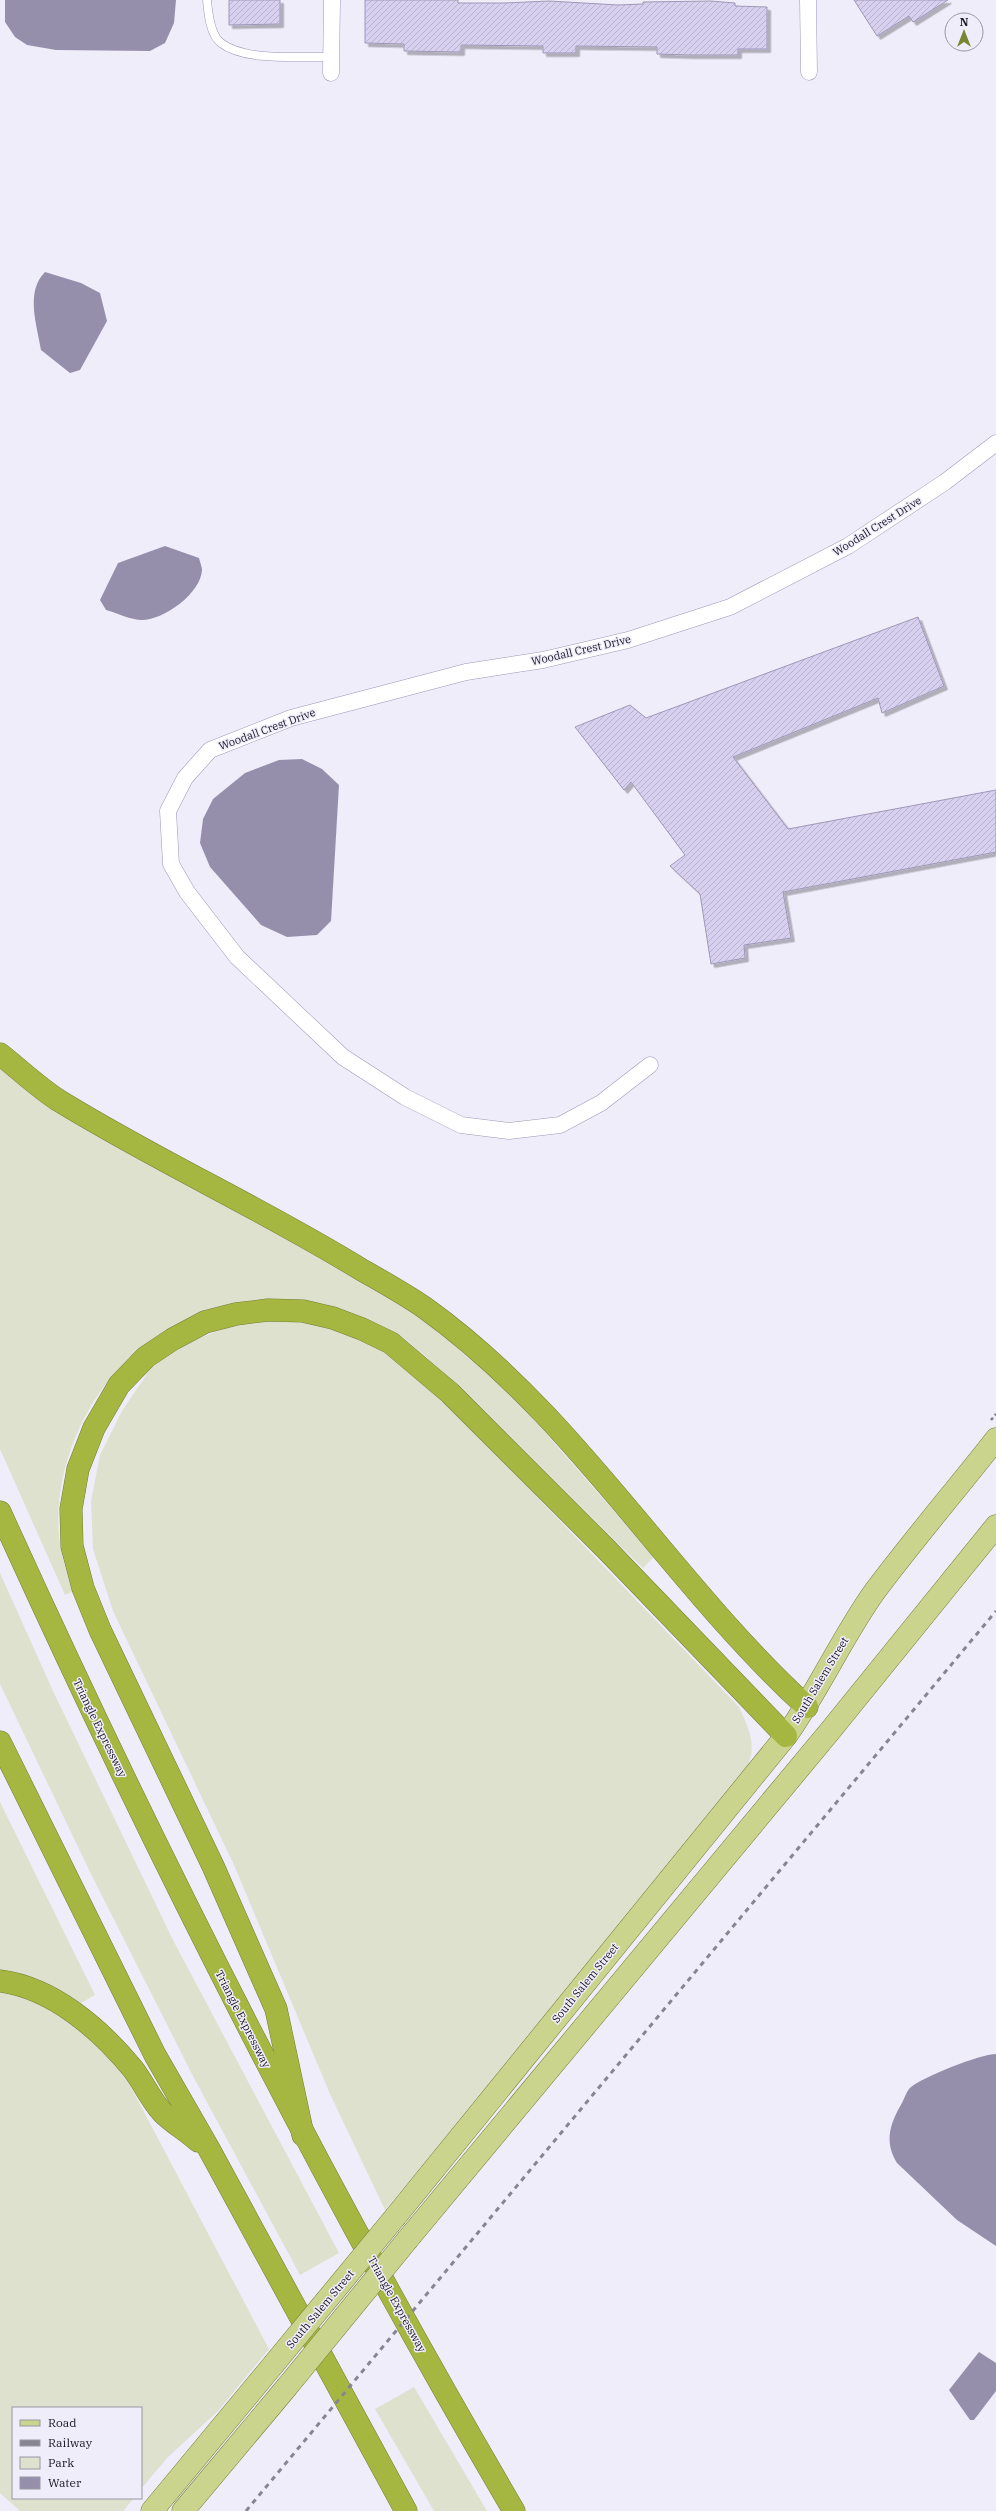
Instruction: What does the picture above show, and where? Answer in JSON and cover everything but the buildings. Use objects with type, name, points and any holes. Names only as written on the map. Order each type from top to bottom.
[{"type":"highway","points":[[0,1054],[56,1098],[190,1175],[326,1248],[424,1308],[504,1371],[565,1437],[758,1659],[806,1707]]},
{"type":"highway","points":[[303,2135],[276,2009],[213,1866],[100,1630],[83,1588],[72,1546],[72,1509],[78,1469],[86,1448],[94,1428],[119,1385],[146,1357],[173,1339],[205,1322],[236,1314],[268,1310],[303,1311],[333,1318],[362,1328],[391,1343],[450,1393],[611,1554],[786,1736]]},
{"type":"highway","name":"Triangle Expressway","points":[[0,1512],[66,1658],[185,1904],[303,2135],[390,2294],[514,2511]]},
{"type":"highway","points":[[0,1742],[154,2055],[209,2149],[406,2511]]},
{"type":"highway","points":[[0,1981],[40,1992],[74,2013],[106,2041],[133,2069],[162,2112],[209,2149]]},
{"type":"main road","name":"South Salem Street","points":[[152,2511],[396,2216],[786,1736],[806,1707],[828,1665],[875,1592],[996,1439]]},
{"type":"main road","points":[[183,2511],[830,1731],[996,1526]]},
{"type":"main road","points":[[806,1707],[830,1731]]},
{"type":"main road","points":[[786,1736],[809,1756]]},
{"type":"street","points":[[331,73],[332,0]]},
{"type":"street","points":[[808,0],[809,72]]},
{"type":"street","name":"Woodall Crest Drive","points":[[650,1065],[601,1103],[560,1125],[509,1131],[461,1125],[405,1097],[343,1057],[242,962],[187,892],[172,864],[168,811],[186,778],[210,750],[292,718],[466,672],[543,660],[628,640],[730,607],[848,546],[945,482],[996,443]]},
{"type":"lane","points":[[208,0],[212,28],[220,42],[245,55],[331,56]]},
{"type":"green space","points":[[0,1066],[407,1307],[472,1356],[507,1389],[654,1557],[643,1568],[466,1394],[432,1362],[402,1337],[367,1319],[332,1306],[308,1301],[281,1299],[255,1300],[205,1312],[181,1323],[159,1336],[138,1351],[119,1369],[104,1386],[91,1406],[70,1451],[60,1498],[58,1522],[60,1545],[72,1592],[65,1595],[0,1449]]},
{"type":"green space","points":[[287,1319],[338,1329],[385,1350],[440,1396],[739,1707],[749,1730],[752,1747],[749,1764],[739,1787],[385,2210],[330,2094],[234,1865],[113,1611],[93,1549],[91,1501],[100,1455],[122,1411],[151,1368],[189,1342],[236,1324]]},
{"type":"green space","points":[[0,1573],[53,1691],[173,1940],[339,2253],[300,2275],[195,2080],[91,1874],[0,1684]]},
{"type":"green space","points":[[0,1802],[95,1995],[81,2003],[41,1980],[0,1969]]},
{"type":"green space","points":[[0,1991],[33,2001],[63,2017],[96,2045],[125,2076],[269,2349],[218,2411],[167,2458],[142,2488],[142,2407],[12,2407],[12,2499],[133,2499],[123,2511],[20,2511],[0,2493]]},
{"type":"green space","points":[[414,2387],[487,2511],[434,2511],[375,2409]]},
{"type":"water","points":[[5,0],[176,0],[174,23],[165,43],[150,51],[56,50],[27,45],[15,37],[5,22]]},
{"type":"water","points":[[45,272],[81,283],[100,293],[107,321],[80,370],[70,373],[41,350],[35,320],[34,299],[35,289]]},
{"type":"water","points":[[165,546],[199,558],[202,570],[200,579],[188,596],[180,604],[151,619],[133,619],[106,610],[100,600],[118,563]]},
{"type":"water","points":[[302,759],[322,769],[339,785],[331,921],[317,935],[287,937],[261,925],[210,867],[200,843],[203,819],[213,799],[245,773],[279,760]]},
{"type":"water","points":[[996,2054],[996,2246],[957,2220],[897,2163],[890,2147],[890,2131],[895,2116],[911,2087],[952,2067],[988,2055]]},
{"type":"water","points":[[979,2352],[996,2363],[996,2391],[974,2420],[970,2420],[949,2390]]},
{"type":"railway","points":[[246,2511],[996,1611]]}]
